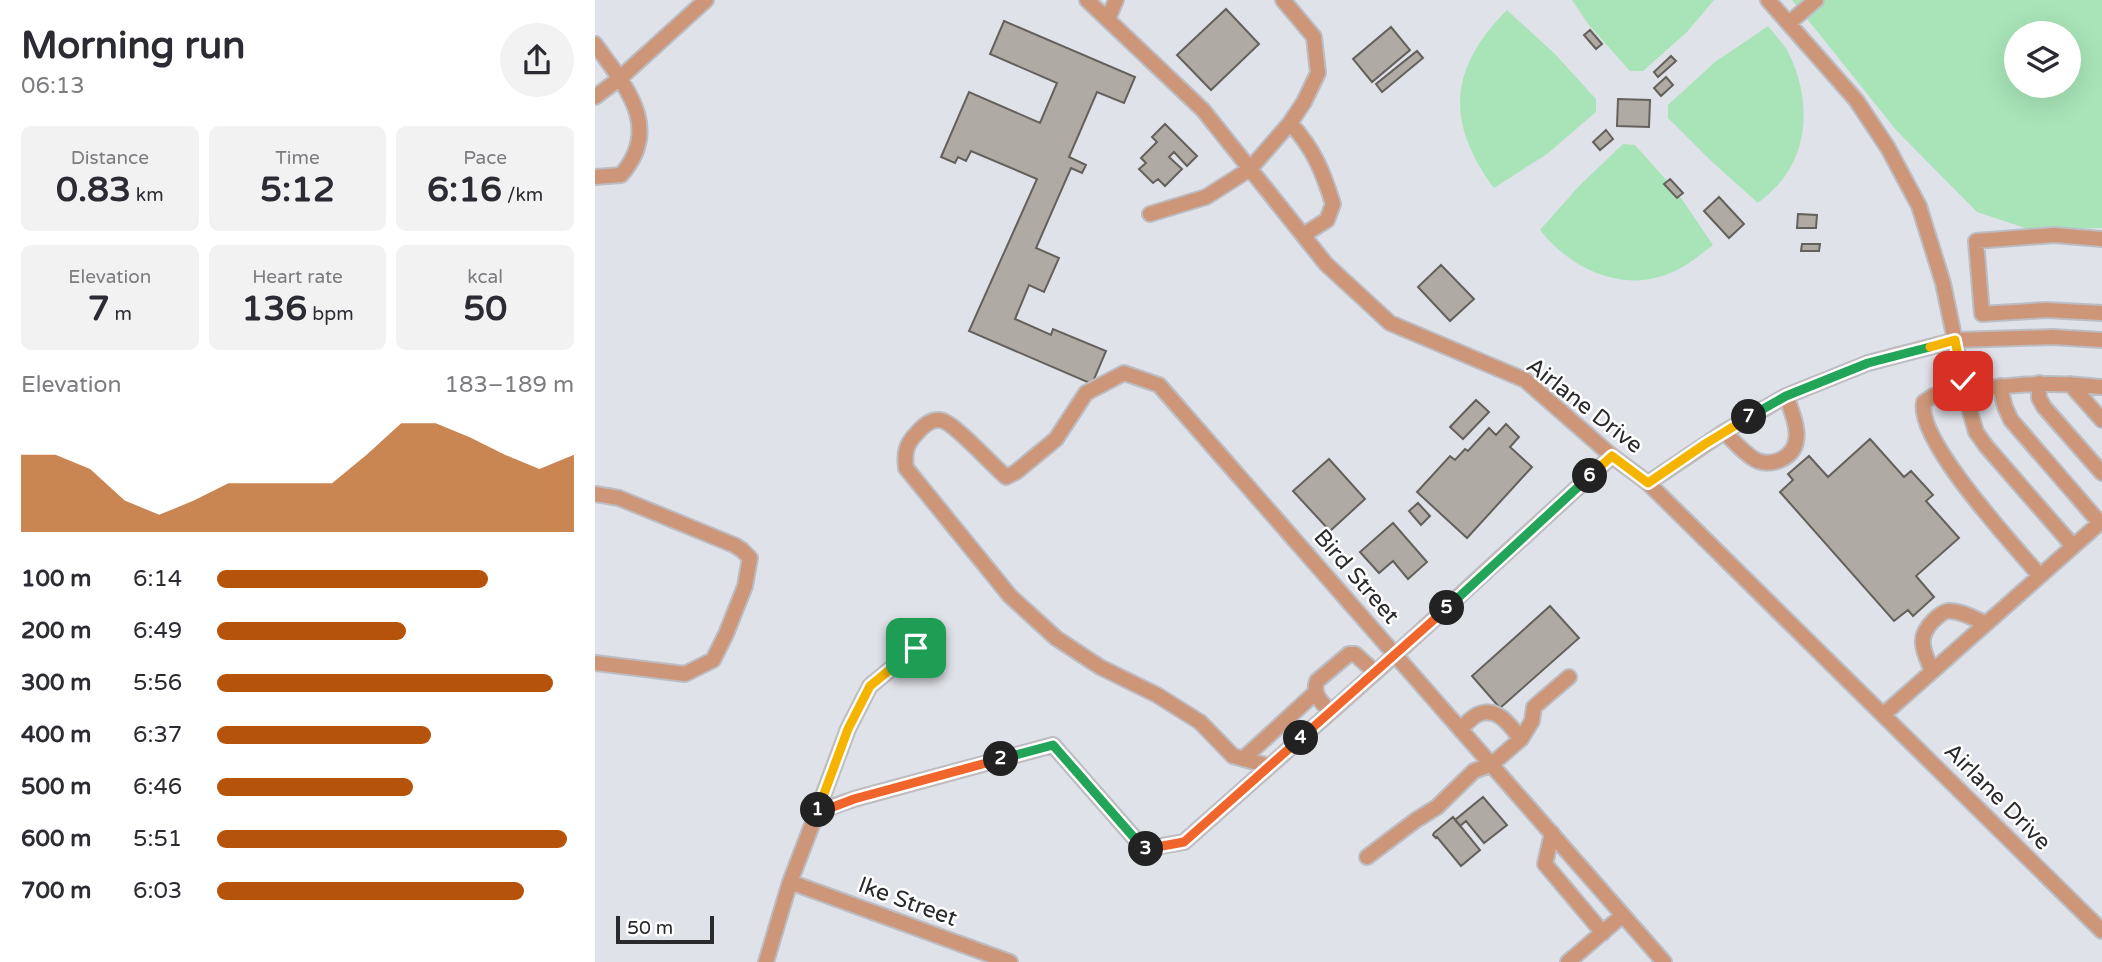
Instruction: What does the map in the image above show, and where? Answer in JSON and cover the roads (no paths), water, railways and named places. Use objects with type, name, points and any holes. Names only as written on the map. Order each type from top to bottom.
[{"type":"street","points":[[595,97],[619,79],[706,0]]},
{"type":"street","name":"Airlane Drive","points":[[1087,0],[1203,110],[1326,264],[1390,323],[1525,380],[1612,456],[1648,483],[2102,931]]},
{"type":"street","points":[[1108,19],[1116,0]]},
{"type":"street","points":[[1150,214],[1206,197],[1250,169],[1290,123],[1304,102],[1318,73],[1314,37],[1283,0]]},
{"type":"street","points":[[1768,0],[1856,100],[1888,148],[1919,206],[1942,279],[1976,432],[2073,546]]},
{"type":"street","points":[[1789,23],[1816,0]]},
{"type":"street","points":[[595,44],[640,117],[640,141],[634,161],[621,175],[595,177]]},
{"type":"street","points":[[1290,123],[1314,155],[1333,204],[1327,220],[1303,235]]},
{"type":"street","points":[[2102,239],[2055,235],[1976,241],[1982,314],[2046,310],[2102,313]]},
{"type":"street","points":[[1648,483],[1724,432],[1786,396],[1868,363],[1955,340],[2053,337],[2102,340]]},
{"type":"street","name":"Bird Street","points":[[1243,759],[1233,756],[1200,722],[1157,695],[1100,667],[1047,630],[1010,596],[906,468],[904,456],[917,433],[928,423],[939,420],[951,424],[1006,477],[1056,439],[1086,393],[1124,373],[1159,384],[1664,962]]},
{"type":"street","points":[[2039,575],[1961,483],[1935,442],[1923,408],[1924,402],[1933,396],[2000,386],[2039,383],[2102,387]]},
{"type":"street","points":[[2039,383],[2039,398],[2044,407],[2102,473]]},
{"type":"street","points":[[2070,384],[2102,420]]},
{"type":"street","points":[[1883,715],[2101,522],[2011,420],[2000,386]]},
{"type":"street","points":[[1724,432],[1758,461],[1771,464],[1784,458],[1795,446],[1797,433],[1786,396]]},
{"type":"street","points":[[817,813],[854,799],[1053,745],[1144,849],[1184,842],[1375,673],[1612,456]]},
{"type":"street","points":[[595,494],[619,498],[734,545],[750,558],[745,586],[713,660],[685,674],[595,663]]},
{"type":"street","points":[[1932,671],[1922,646],[1924,631],[1936,618],[1947,611],[1961,613],[1985,623]]},
{"type":"street","points":[[766,962],[790,882],[848,729],[870,686],[916,648]]},
{"type":"street","points":[[1330,712],[1317,697],[1314,688],[1317,681],[1349,654],[1355,654],[1375,673]]},
{"type":"street","points":[[1367,857],[1437,807],[1474,771],[1492,764],[1521,739],[1532,721],[1534,707],[1569,677]]},
{"type":"street","points":[[1243,759],[1316,692]]},
{"type":"street","points":[[1461,728],[1480,713],[1488,713],[1500,716],[1521,739]]},
{"type":"street","points":[[1243,759],[1269,766]]},
{"type":"street","points":[[1552,833],[1545,864],[1602,933]]},
{"type":"street","name":"Ike Street","points":[[790,882],[1010,962]]},
{"type":"street","points":[[1568,962],[1623,915]]}]
